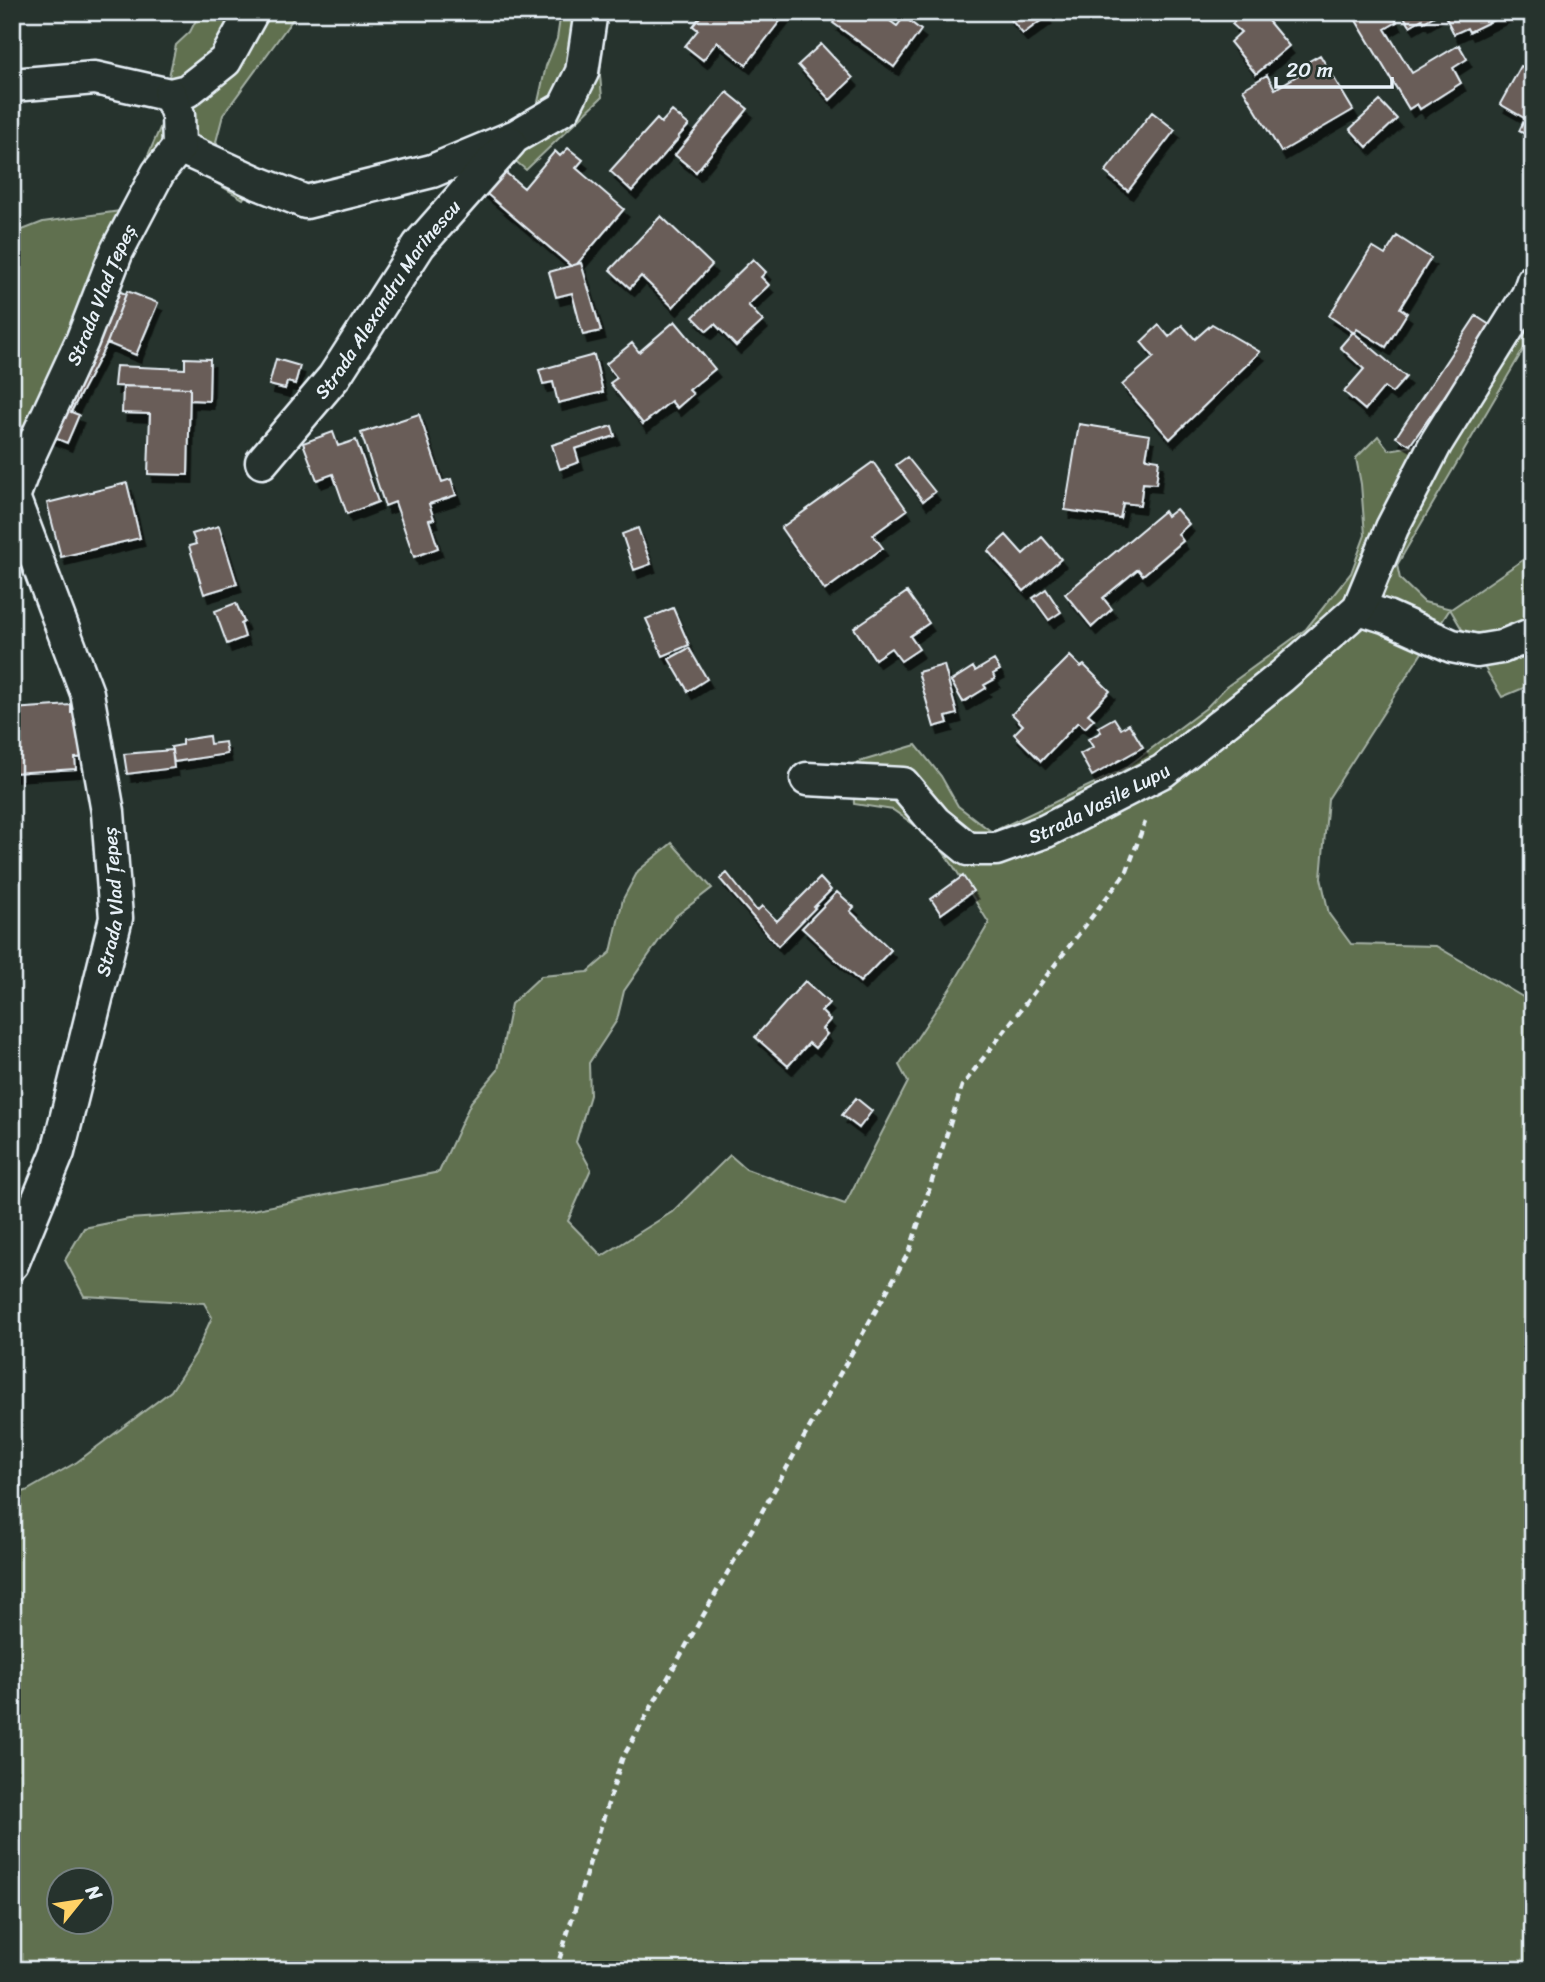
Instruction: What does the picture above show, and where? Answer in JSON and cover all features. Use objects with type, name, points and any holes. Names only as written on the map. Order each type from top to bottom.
[{"type":"street","points":[[12,85],[95,78],[178,93],[225,61],[251,12]]},
{"type":"street","name":"Strada Alexandru Marinescu","points":[[179,147],[306,202],[432,171],[516,136],[564,108],[582,72],[589,12]]},
{"type":"street","points":[[178,93],[179,147]]},
{"type":"street","name":"Strada Alexandru Marinescu","points":[[262,462],[334,377],[419,245],[516,136]]},
{"type":"street","name":"Strada Vlad Țepeș","points":[[12,1264],[58,1152],[116,918],[108,812],[87,693],[13,499],[26,462],[82,341],[117,251],[158,173],[179,147]]},
{"type":"street","name":"Strada Vasile Lupu","points":[[807,779],[903,784],[935,822],[968,849],[996,849],[1046,831],[1163,771],[1281,677],[1359,608],[1392,528],[1436,443],[1528,295],[1533,281]]},
{"type":"street","points":[[1359,608],[1387,617],[1452,646],[1477,651],[1501,647],[1533,634]]},
{"type":"path","points":[[556,1970],[622,1759],[909,1250],[962,1086],[1127,871],[1163,771]]},
{"type":"green space","points":[[200,12],[298,12],[223,115],[216,142],[221,153],[259,174],[243,199],[204,176],[176,165],[150,208],[120,211],[164,119],[153,104],[168,81],[176,45],[190,32]]},
{"type":"green space","points":[[561,12],[606,12],[600,75],[602,97],[526,170],[484,134],[525,118],[538,102],[546,66],[557,39]]},
{"type":"green space","points":[[120,211],[12,459],[12,234],[43,222]]},
{"type":"green space","points":[[1509,296],[1533,318],[1533,333],[1397,565],[1400,579],[1424,602],[1451,609],[1533,553],[1533,684],[1502,697],[1450,609],[1328,799],[1321,878],[1329,914],[1351,944],[1436,946],[1533,1003],[1533,1970],[12,1970],[12,1495],[26,1491],[77,1462],[171,1391],[196,1353],[212,1317],[204,1303],[84,1296],[65,1260],[84,1228],[129,1219],[247,1211],[439,1172],[471,1102],[498,1070],[511,1004],[541,976],[588,972],[611,952],[623,899],[638,871],[672,843],[712,888],[676,916],[624,991],[617,1020],[589,1063],[590,1095],[576,1142],[591,1169],[568,1221],[602,1256],[672,1212],[730,1155],[746,1169],[845,1204],[908,1082],[899,1065],[953,984],[989,923],[933,838],[893,810],[854,804],[852,764],[916,745],[941,776],[958,806],[992,832],[1124,769],[1206,708],[1226,687],[1306,629],[1351,573],[1365,535],[1356,458],[1378,436],[1389,450],[1418,445]]},
{"type":"building","points":[[704,12],[787,12],[746,65],[717,42],[703,60],[685,46],[698,30],[693,26]]},
{"type":"building","points":[[841,12],[878,12],[897,26],[904,17],[921,30],[894,67],[833,23]]},
{"type":"building","points":[[1010,12],[1044,12],[1047,16],[1023,34],[1007,15]]},
{"type":"building","points":[[1243,12],[1272,12],[1264,16],[1289,46],[1256,74],[1230,42],[1241,32],[1232,24]]},
{"type":"building","points":[[1351,12],[1391,12],[1397,22],[1385,29],[1412,73],[1459,45],[1467,59],[1453,68],[1461,83],[1420,109],[1417,104],[1409,109]]},
{"type":"building","points":[[1401,12],[1441,12],[1424,22],[1422,19],[1410,26]]},
{"type":"building","points":[[1459,12],[1510,12],[1469,32],[1467,28],[1454,34],[1446,18]]},
{"type":"building","points":[[821,44],[853,78],[830,100],[798,65]]},
{"type":"building","points":[[1320,55],[1353,110],[1281,152],[1243,89],[1267,75],[1275,89],[1298,75],[1295,69]]},
{"type":"building","points":[[1521,66],[1533,72],[1533,111],[1531,110],[1526,119],[1500,104]]},
{"type":"building","points":[[727,92],[748,109],[696,172],[675,155]]},
{"type":"building","points":[[1380,101],[1397,119],[1367,147],[1350,129]]},
{"type":"building","points":[[672,111],[689,125],[632,191],[610,171],[657,119],[661,123]]},
{"type":"building","points":[[1152,112],[1175,130],[1128,191],[1105,172]]},
{"type":"building","points":[[1524,121],[1533,126],[1533,138],[1519,131]]},
{"type":"building","points":[[568,148],[583,160],[576,168],[624,209],[577,264],[571,266],[481,189],[499,167],[524,188],[555,151],[560,156]]},
{"type":"building","points":[[661,216],[712,265],[673,307],[641,276],[630,288],[610,270]]},
{"type":"building","points":[[1397,236],[1431,258],[1400,308],[1407,313],[1386,347],[1357,329],[1354,333],[1329,316],[1372,247],[1385,255]]},
{"type":"building","points":[[753,259],[766,272],[761,277],[769,285],[748,305],[763,321],[736,346],[715,324],[707,331],[693,317]]},
{"type":"building","points":[[581,263],[601,331],[583,335],[572,293],[556,297],[549,272]]},
{"type":"building","points":[[113,289],[126,294],[107,343],[71,412],[79,415],[67,443],[50,436]]},
{"type":"building","points":[[127,291],[158,303],[136,355],[107,343]]},
{"type":"building","points":[[1476,316],[1493,327],[1410,445],[1396,437]]},
{"type":"building","points":[[675,321],[715,369],[689,390],[693,394],[677,408],[671,401],[643,424],[610,383],[617,378],[606,364],[632,343],[639,352]]},
{"type":"building","points":[[1212,324],[1260,352],[1170,439],[1122,385],[1154,357],[1141,342],[1159,325],[1169,337],[1182,325],[1195,339]]},
{"type":"building","points":[[1353,332],[1406,377],[1392,393],[1384,387],[1365,410],[1344,392],[1364,369],[1340,347]]},
{"type":"building","points":[[594,355],[603,392],[558,403],[553,382],[543,384],[539,370]]},
{"type":"building","points":[[185,358],[210,359],[209,401],[190,400],[190,388],[114,386],[116,366],[185,369]]},
{"type":"building","points":[[276,359],[300,366],[295,384],[287,382],[285,389],[269,385]]},
{"type":"building","points":[[123,386],[190,388],[188,475],[148,474],[150,414],[122,413]]},
{"type":"building","points":[[419,414],[442,482],[451,479],[456,495],[429,504],[434,519],[429,520],[438,548],[414,557],[395,502],[385,506],[361,433]]},
{"type":"building","points":[[1079,424],[1150,435],[1146,458],[1159,460],[1156,484],[1143,483],[1140,505],[1123,503],[1120,518],[1065,510]]},
{"type":"building","points":[[612,426],[615,436],[575,449],[579,462],[560,469],[552,445]]},
{"type":"building","points":[[333,432],[338,446],[356,440],[378,502],[347,514],[333,474],[317,480],[303,443]]},
{"type":"building","points":[[907,457],[935,492],[923,501],[896,465]]},
{"type":"building","points":[[873,462],[907,510],[873,535],[883,548],[825,590],[781,528]]},
{"type":"building","points":[[127,483],[140,538],[61,557],[47,503]]},
{"type":"building","points":[[1176,509],[1189,524],[1178,534],[1183,541],[1143,575],[1138,569],[1103,598],[1112,609],[1092,627],[1065,594],[1164,511],[1167,516]]},
{"type":"building","points":[[219,526],[237,584],[204,594],[189,546],[196,544],[192,534]]},
{"type":"building","points":[[638,528],[651,564],[634,570],[622,534]]},
{"type":"building","points":[[1006,535],[1023,554],[1042,537],[1061,559],[1024,591],[988,551]]},
{"type":"building","points":[[1046,589],[1061,612],[1049,620],[1033,598]]},
{"type":"building","points":[[907,592],[929,623],[910,636],[919,649],[901,661],[891,648],[875,659],[854,628]]},
{"type":"building","points":[[236,603],[244,622],[241,624],[245,637],[227,644],[215,611]]},
{"type":"building","points":[[673,608],[689,645],[663,656],[646,619]]},
{"type":"building","points":[[689,648],[707,679],[688,691],[669,659]]},
{"type":"building","points":[[1070,656],[1081,667],[1084,665],[1110,691],[1088,714],[1094,719],[1085,728],[1078,722],[1041,761],[1014,734],[1023,725],[1012,714]]},
{"type":"building","points":[[994,660],[1000,670],[993,674],[995,679],[963,702],[951,681],[973,667],[975,671]]},
{"type":"building","points":[[944,665],[957,714],[946,717],[948,723],[934,727],[918,672]]},
{"type":"building","points":[[71,705],[71,713],[83,712],[89,757],[75,758],[76,769],[12,773],[12,709]]},
{"type":"building","points":[[1114,718],[1121,729],[1129,724],[1143,747],[1092,776],[1080,754],[1093,747],[1088,739],[1101,732],[1098,727]]},
{"type":"building","points":[[209,736],[210,744],[225,742],[227,754],[174,762],[171,747],[182,745],[182,740]]},
{"type":"building","points":[[172,750],[174,768],[127,774],[124,754]]},
{"type":"building","points":[[727,873],[757,911],[762,906],[777,921],[820,878],[831,890],[778,946],[720,879]]},
{"type":"building","points":[[963,876],[973,891],[941,914],[931,899]]},
{"type":"building","points":[[837,892],[854,907],[850,911],[891,950],[860,982],[802,928]]},
{"type":"building","points":[[805,981],[829,1003],[821,1011],[830,1020],[822,1029],[827,1034],[815,1048],[809,1043],[788,1066],[755,1037]]},
{"type":"building","points":[[856,1098],[872,1111],[859,1128],[842,1115]]}]
